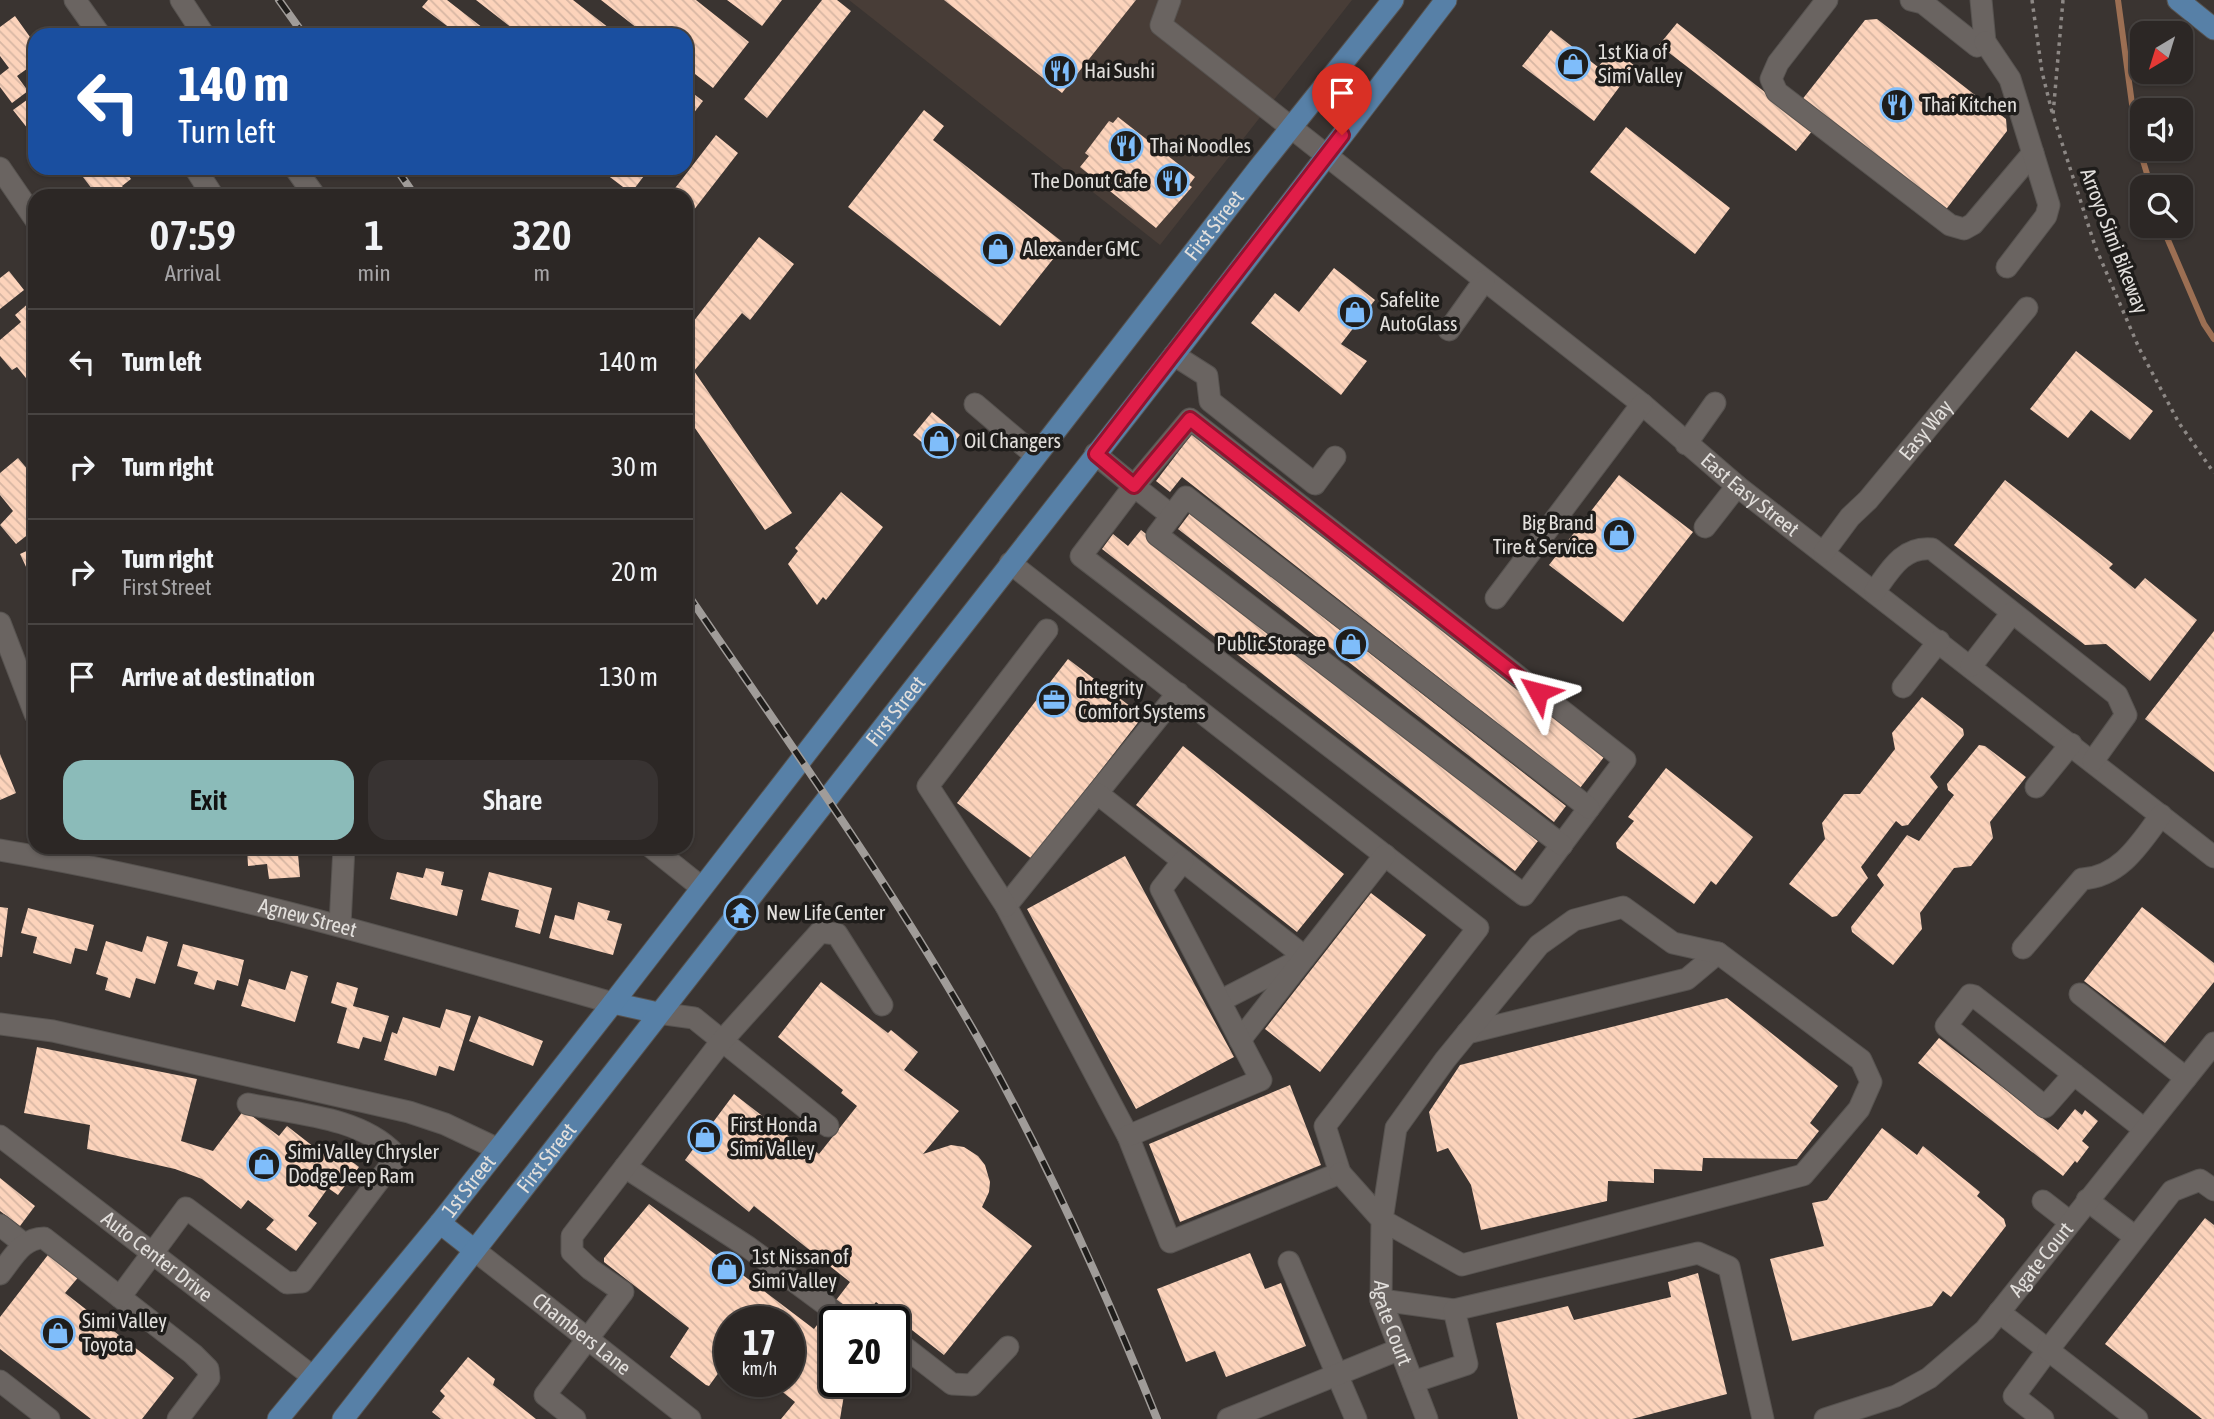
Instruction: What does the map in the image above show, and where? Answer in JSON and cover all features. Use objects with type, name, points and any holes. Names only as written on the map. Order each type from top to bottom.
[{"type":"main road","name":"First Street","points":[[498,1149],[1035,455],[1394,0]]},
{"type":"main road","name":"First Street","points":[[343,1419],[1174,355],[1446,0]]},
{"type":"main road","points":[[2180,2],[2214,29]]},
{"type":"main road","points":[[612,1003],[658,1013]]},
{"type":"main road","name":"1st Street","points":[[440,1223],[498,1149]]},
{"type":"main road","points":[[278,1419],[440,1223],[474,1250]]},
{"type":"street","points":[[75,0],[95,28]]},
{"type":"street","points":[[181,0],[199,28]]},
{"type":"street","name":"East Easy Street","points":[[1170,0],[1161,24],[1290,129],[1642,404],[1737,486],[2214,857]]},
{"type":"street","points":[[1827,0],[1778,62],[1770,79],[1777,92],[1950,225],[1964,229],[1973,224],[2033,153]]},
{"type":"street","points":[[1911,0],[1923,3],[1977,46],[1985,42]]},
{"type":"street","points":[[1981,0],[1985,42],[2010,79],[2049,205],[2046,216],[2007,267]]},
{"type":"street","points":[[0,168],[28,209]]},
{"type":"street","points":[[1449,330],[1484,281]]},
{"type":"street","name":"Easy Way","points":[[1824,552],[1850,517],[1868,500],[2026,308]]},
{"type":"street","points":[[1174,355],[1207,376],[1210,401],[1315,484],[1335,457]]},
{"type":"street","points":[[1686,444],[1715,403]]},
{"type":"street","points":[[975,404],[1035,455]]},
{"type":"street","points":[[1496,598],[1642,404]]},
{"type":"street","points":[[1190,419],[1625,760],[1589,808],[1524,895],[1081,556],[1134,486],[1190,419]]},
{"type":"street","points":[[1096,454],[1172,516]]},
{"type":"street","points":[[1705,527],[1737,486]]},
{"type":"street","points":[[1562,845],[1157,535],[1186,497],[1589,808]]},
{"type":"street","points":[[1875,591],[1908,552],[1919,548],[1931,549],[2117,695],[2125,706],[2126,715],[2093,761]]},
{"type":"street","points":[[1010,563],[1478,928],[1325,1126],[1340,1173],[1382,1220],[1462,1265],[1804,1175],[1859,1109],[1871,1082],[1861,1060],[1718,953],[1687,979],[1467,1033]]},
{"type":"street","points":[[1971,666],[2012,613]]},
{"type":"street","points":[[0,623],[28,696]]},
{"type":"street","points":[[1047,630],[928,786],[1006,906],[1128,1136],[1170,1242],[1340,1173]]},
{"type":"street","points":[[1903,687],[1939,641]]},
{"type":"street","points":[[1006,906],[1178,694]]},
{"type":"street","points":[[2036,787],[2071,744]]},
{"type":"street","points":[[1098,794],[1305,957]]},
{"type":"street","points":[[2023,948],[2082,879],[2101,878],[2133,854],[2161,816]]},
{"type":"street","name":"Agnew Street","points":[[0,850],[28,852]]},
{"type":"street","name":"Agnew Street","points":[[70,854],[340,925],[612,1003]]},
{"type":"street","points":[[340,925],[344,854]]},
{"type":"street","points":[[659,854],[701,887]]},
{"type":"street","points":[[1240,1040],[1385,855]]},
{"type":"street","points":[[1128,1136],[1261,1080],[1161,889],[1183,861]]},
{"type":"street","name":"Agate Court","points":[[1427,1419],[1381,1300],[1382,1220],[1396,1128],[1467,1033],[1539,944],[1574,920],[1623,907],[1673,943],[1718,953]]},
{"type":"street","points":[[575,1419],[545,1395],[623,1292],[590,1269],[572,1252],[572,1236],[721,1042],[820,932],[837,934],[882,1005]]},
{"type":"street","points":[[1220,1001],[1305,957]]},
{"type":"street","points":[[2080,994],[2186,1078]]},
{"type":"street","points":[[2074,1074],[2045,1107],[1946,1026],[1969,995],[1974,996],[2074,1074],[2144,1129]]},
{"type":"street","points":[[658,1013],[694,1018],[828,1126]]},
{"type":"street","points":[[0,1024],[53,1031],[409,1112],[444,1124],[498,1149]]},
{"type":"street","name":"Agate Court","points":[[1825,1419],[1896,1396],[1929,1378],[1957,1357],[1999,1312],[2214,1044]]},
{"type":"street","points":[[120,1297],[186,1208],[287,1283],[302,1282],[393,1162],[394,1153],[369,1133],[248,1104]]},
{"type":"street","name":"Auto Center Drive","points":[[0,1136],[312,1376]]},
{"type":"street","points":[[625,1167],[748,1247],[825,1304]]},
{"type":"street","points":[[2043,1419],[2014,1396],[2048,1350],[2134,1236],[2172,1191],[2200,1180],[2214,1190]]},
{"type":"street","points":[[2087,1200],[2134,1236]]},
{"type":"street","points":[[2043,1201],[2070,1222]]},
{"type":"street","points":[[0,1225],[24,1244]]},
{"type":"street","points":[[0,1275],[24,1244],[33,1238],[44,1238],[120,1297],[208,1369],[209,1378],[178,1419]]},
{"type":"street","name":"Chambers Lane","points":[[474,1250],[690,1419]]},
{"type":"street","points":[[1381,1300],[1454,1310],[1698,1253],[1729,1267],[1763,1419]]},
{"type":"street","points":[[1289,1262],[1356,1419]]},
{"type":"street","points":[[1413,1382],[1467,1364],[1454,1310]]},
{"type":"street","points":[[1999,1312],[2137,1419]]},
{"type":"street","points":[[910,1351],[952,1384],[972,1385],[1008,1347]]},
{"type":"street","points":[[1228,1419],[1400,1349]]},
{"type":"street","points":[[0,1381],[49,1419]]},
{"type":"path","points":[[2032,0],[2042,72],[2053,115]]},
{"type":"path","name":"Arroyo Simi Bikeway","points":[[2063,0],[2053,115],[2095,246],[2139,348],[2179,423],[2214,473]]},
{"type":"shaded area","points":[[849,0],[1352,0],[1160,245]]},
{"type":"building","points":[[428,0],[447,0],[483,28],[450,28],[422,7]]},
{"type":"building","points":[[476,0],[573,0],[609,28],[512,28]]},
{"type":"building","points":[[601,0],[696,0],[749,42],[713,88],[693,72],[693,28],[637,28]]},
{"type":"building","points":[[727,0],[782,0],[762,26]]},
{"type":"building","points":[[822,0],[837,0],[851,11],[767,118],[744,99]]},
{"type":"building","points":[[944,0],[1136,0],[1062,93]]},
{"type":"building","points":[[15,16],[28,34],[28,68],[17,76],[28,91],[12,103],[0,87],[0,75],[9,68],[0,56],[0,27]]},
{"type":"building","points":[[1877,19],[2006,119],[2007,131],[1944,212],[1801,101],[1865,20]]},
{"type":"building","points":[[1677,23],[1813,130],[1796,151],[1659,45]]},
{"type":"building","points":[[1551,30],[1598,67],[1613,49],[1635,66],[1594,121],[1522,66]]},
{"type":"building","points":[[693,93],[703,101],[693,114]]},
{"type":"building","points":[[28,99],[28,129],[13,110]]},
{"type":"building","points":[[924,110],[944,126],[933,140],[1065,244],[1000,326],[848,207]]},
{"type":"building","points":[[1118,117],[1195,177],[1189,185],[1192,187],[1156,228],[1080,167],[1089,156],[1085,153],[1109,121],[1113,123]]},
{"type":"building","points":[[1626,127],[1730,208],[1695,254],[1590,172]]},
{"type":"building","points":[[716,135],[738,153],[693,211],[693,189],[674,189],[685,175],[693,175],[693,165]]},
{"type":"building","points":[[81,175],[128,175],[131,179],[122,186],[124,189],[92,189]]},
{"type":"building","points":[[607,175],[645,175],[634,189],[626,189]]},
{"type":"building","points":[[759,237],[794,264],[750,320],[742,313],[694,371],[792,513],[765,530],[693,425],[693,322]]},
{"type":"building","points":[[1334,268],[1375,300],[1341,344],[1367,361],[1341,395],[1251,323],[1275,293],[1299,312]]},
{"type":"building","points":[[9,271],[24,290],[0,309],[0,278]]},
{"type":"building","points":[[28,304],[28,381],[17,367],[12,370],[0,356],[0,340],[21,322],[15,315]]},
{"type":"building","points":[[2076,351],[2153,411],[2130,440],[2091,410],[2068,438],[2030,409]]},
{"type":"building","points":[[932,412],[960,435],[941,458],[913,435]]},
{"type":"building","points":[[1192,434],[1604,757],[1580,788],[1182,477],[1170,492],[1156,481]]},
{"type":"building","points":[[18,458],[28,470],[28,535],[16,544],[0,525],[13,511],[0,495],[0,473]]},
{"type":"building","points":[[1619,475],[1693,532],[1623,622],[1549,565]]},
{"type":"building","points":[[2005,480],[2113,564],[2109,568],[2135,589],[2145,578],[2197,620],[2150,681],[2106,644],[2085,645],[1954,545]]},
{"type":"building","points":[[841,492],[883,527],[826,600],[823,597],[817,605],[788,564],[798,551],[795,548]]},
{"type":"building","points":[[1190,513],[1566,806],[1554,822],[1178,529]]},
{"type":"building","points":[[1141,530],[1538,841],[1515,871],[1102,549],[1113,534],[1128,546]]},
{"type":"building","points":[[28,550],[28,571],[20,554]]},
{"type":"building","points":[[2214,631],[2214,772],[2145,719]]},
{"type":"building","points":[[1068,659],[1143,716],[1032,859],[957,803]]},
{"type":"building","points":[[1922,697],[1963,729],[1964,735],[1930,777],[1938,787],[1908,825],[1902,826],[1896,821],[1861,867],[1868,878],[1837,916],[1832,917],[1789,884],[1825,839],[1822,823],[1844,794],[1860,794],[1895,749],[1892,733]]},
{"type":"building","points":[[1979,745],[1985,746],[2026,777],[1990,822],[1993,838],[1971,866],[1954,868],[1920,913],[1922,929],[1893,965],[1852,932],[1851,927],[1884,885],[1877,875],[1907,835],[1919,841],[1954,795],[1948,790],[1947,784]]},
{"type":"building","points":[[1183,746],[1344,874],[1297,932],[1136,805]]},
{"type":"building","points":[[0,754],[16,793],[0,800]]},
{"type":"building","points":[[1666,768],[1753,837],[1716,885],[1711,881],[1694,904],[1617,848],[1616,843],[1634,821],[1628,817]]},
{"type":"building","points":[[247,854],[298,854],[300,877],[269,879],[267,864],[248,866]]},
{"type":"building","points":[[1125,856],[1234,1057],[1136,1109],[1027,909]]},
{"type":"building","points":[[426,868],[444,872],[441,885],[463,890],[457,916],[390,899],[397,872],[423,878]]},
{"type":"building","points":[[489,872],[552,888],[540,934],[515,927],[519,910],[481,900]]},
{"type":"building","points":[[1371,893],[1426,935],[1320,1072],[1265,1029]]},
{"type":"building","points":[[578,902],[610,911],[607,920],[622,924],[613,955],[549,938],[555,915],[574,920]]},
{"type":"building","points":[[0,907],[8,908],[2,957],[0,957]]},
{"type":"building","points":[[2142,907],[2214,963],[2214,982],[2165,1043],[2084,981]]},
{"type":"building","points":[[28,908],[94,925],[87,951],[75,948],[71,964],[33,953],[37,937],[21,933]]},
{"type":"building","points":[[147,936],[168,942],[155,984],[136,978],[130,998],[105,990],[108,978],[96,974],[106,941],[142,952]]},
{"type":"building","points":[[183,944],[244,960],[238,986],[217,980],[214,990],[194,984],[198,972],[177,966]]},
{"type":"building","points":[[291,971],[308,976],[295,1022],[241,1006],[249,979],[285,990]]},
{"type":"building","points":[[337,982],[358,988],[353,1006],[389,1016],[381,1042],[363,1037],[359,1049],[337,1043],[347,1008],[331,1003]]},
{"type":"building","points":[[821,982],[888,1033],[891,1030],[918,1052],[904,1070],[959,1111],[923,1154],[951,1145],[964,1147],[978,1156],[985,1165],[990,1182],[982,1207],[1032,1246],[944,1355],[910,1328],[910,1306],[881,1306],[876,1302],[873,1306],[832,1306],[850,1282],[754,1206],[749,1212],[685,1160],[734,1094],[800,1145],[802,1141],[819,1154],[857,1106],[841,1093],[843,1090],[778,1037]]},
{"type":"building","points":[[1727,998],[1838,1086],[1810,1123],[1819,1131],[1797,1159],[1703,1158],[1702,1171],[1654,1169],[1654,1183],[1608,1181],[1607,1201],[1481,1230],[1471,1185],[1448,1148],[1437,1152],[1429,1112],[1460,1065]]},
{"type":"building","points":[[446,1009],[471,1016],[454,1071],[439,1066],[436,1076],[384,1060],[392,1032],[397,1034],[403,1017],[440,1028]]},
{"type":"building","points":[[479,1016],[543,1041],[533,1066],[469,1041]]},
{"type":"building","points":[[1939,1038],[2058,1130],[2075,1109],[2082,1115],[2085,1110],[2098,1121],[2082,1141],[2089,1147],[2077,1163],[2075,1161],[2063,1176],[1918,1063]]},
{"type":"building","points":[[37,1047],[197,1079],[181,1141],[213,1151],[244,1110],[279,1136],[287,1126],[323,1154],[330,1145],[359,1167],[338,1195],[328,1188],[308,1216],[317,1223],[296,1251],[266,1229],[274,1220],[248,1200],[241,1209],[202,1179],[175,1169],[87,1149],[90,1125],[24,1113]]},
{"type":"building","points":[[1290,1085],[1321,1165],[1180,1222],[1149,1144]]},
{"type":"building","points":[[1882,1128],[1917,1155],[1923,1146],[1980,1192],[1977,1196],[2004,1219],[2006,1226],[1951,1297],[1943,1291],[1932,1306],[1792,1341],[1770,1259],[1824,1246],[1812,1203],[1827,1200]]},
{"type":"building","points":[[0,1178],[35,1206],[20,1226],[0,1211]]},
{"type":"building","points":[[649,1204],[784,1306],[714,1306],[714,1379],[709,1386],[670,1357],[689,1328],[604,1262],[604,1258]]},
{"type":"building","points":[[2205,1218],[2214,1225],[2214,1419],[2202,1419],[2105,1344]]},
{"type":"building","name":"Simi Valley Toyota","points":[[51,1251],[81,1274],[65,1293],[174,1378],[142,1419],[91,1419],[0,1349],[0,1317]]},
{"type":"building","points":[[1250,1253],[1265,1289],[1281,1283],[1306,1346],[1226,1377],[1215,1351],[1186,1362],[1157,1289]]},
{"type":"building","points":[[1698,1273],[1727,1394],[1632,1419],[1518,1419],[1496,1323],[1568,1306],[1574,1320],[1671,1297],[1668,1282]]},
{"type":"building","points":[[805,1322],[814,1329],[819,1322],[819,1397],[844,1397],[840,1419],[781,1419],[795,1402],[789,1397],[805,1397]]},
{"type":"building","points":[[468,1357],[495,1379],[493,1385],[536,1419],[441,1419],[432,1412],[445,1396],[440,1391]]},
{"type":"waterway","points":[[2118,0],[2137,141],[2147,175]]},
{"type":"waterway","points":[[2167,238],[2204,324],[2214,339]]},
{"type":"railway","points":[[279,0],[299,28]]},
{"type":"railway","points":[[401,175],[410,189]]},
{"type":"railway","points":[[693,602],[874,869],[979,1040],[1074,1226],[1157,1419]]},
{"type":"place","name":"1st Kia of Simi Valley","points":[[1573,64]]},
{"type":"place","name":"Hai Sushi","points":[[1060,71]]},
{"type":"place","name":"Thai Kitchen","points":[[1897,105]]},
{"type":"place","name":"Thai Noodles","points":[[1126,146]]},
{"type":"place","name":"The Donut Cafe","points":[[1172,181]]},
{"type":"place","name":"Alexander GMC","points":[[998,249]]},
{"type":"place","name":"Safelite AutoGlass","points":[[1355,312]]},
{"type":"place","name":"Oil Changers","points":[[939,441]]},
{"type":"place","name":"Big Brand Tire & Service","points":[[1619,535]]},
{"type":"place","name":"Public Storage","points":[[1351,644]]},
{"type":"place","name":"Integrity Comfort Systems","points":[[1054,700]]},
{"type":"place","name":"New Life Center","points":[[741,913]]},
{"type":"place","name":"First Honda Simi Valley","points":[[705,1137]]},
{"type":"place","name":"Simi Valley Chrysler Dodge Jeep Ram","points":[[264,1164]]},
{"type":"place","name":"1st Nissan of Simi Valley","points":[[727,1269]]},
{"type":"place","name":"Simi Valley Toyota","points":[[58,1333]]},
{"type":"route","points":[[1342,135],[1096,454],[1134,486],[1190,419],[1538,692]]}]
